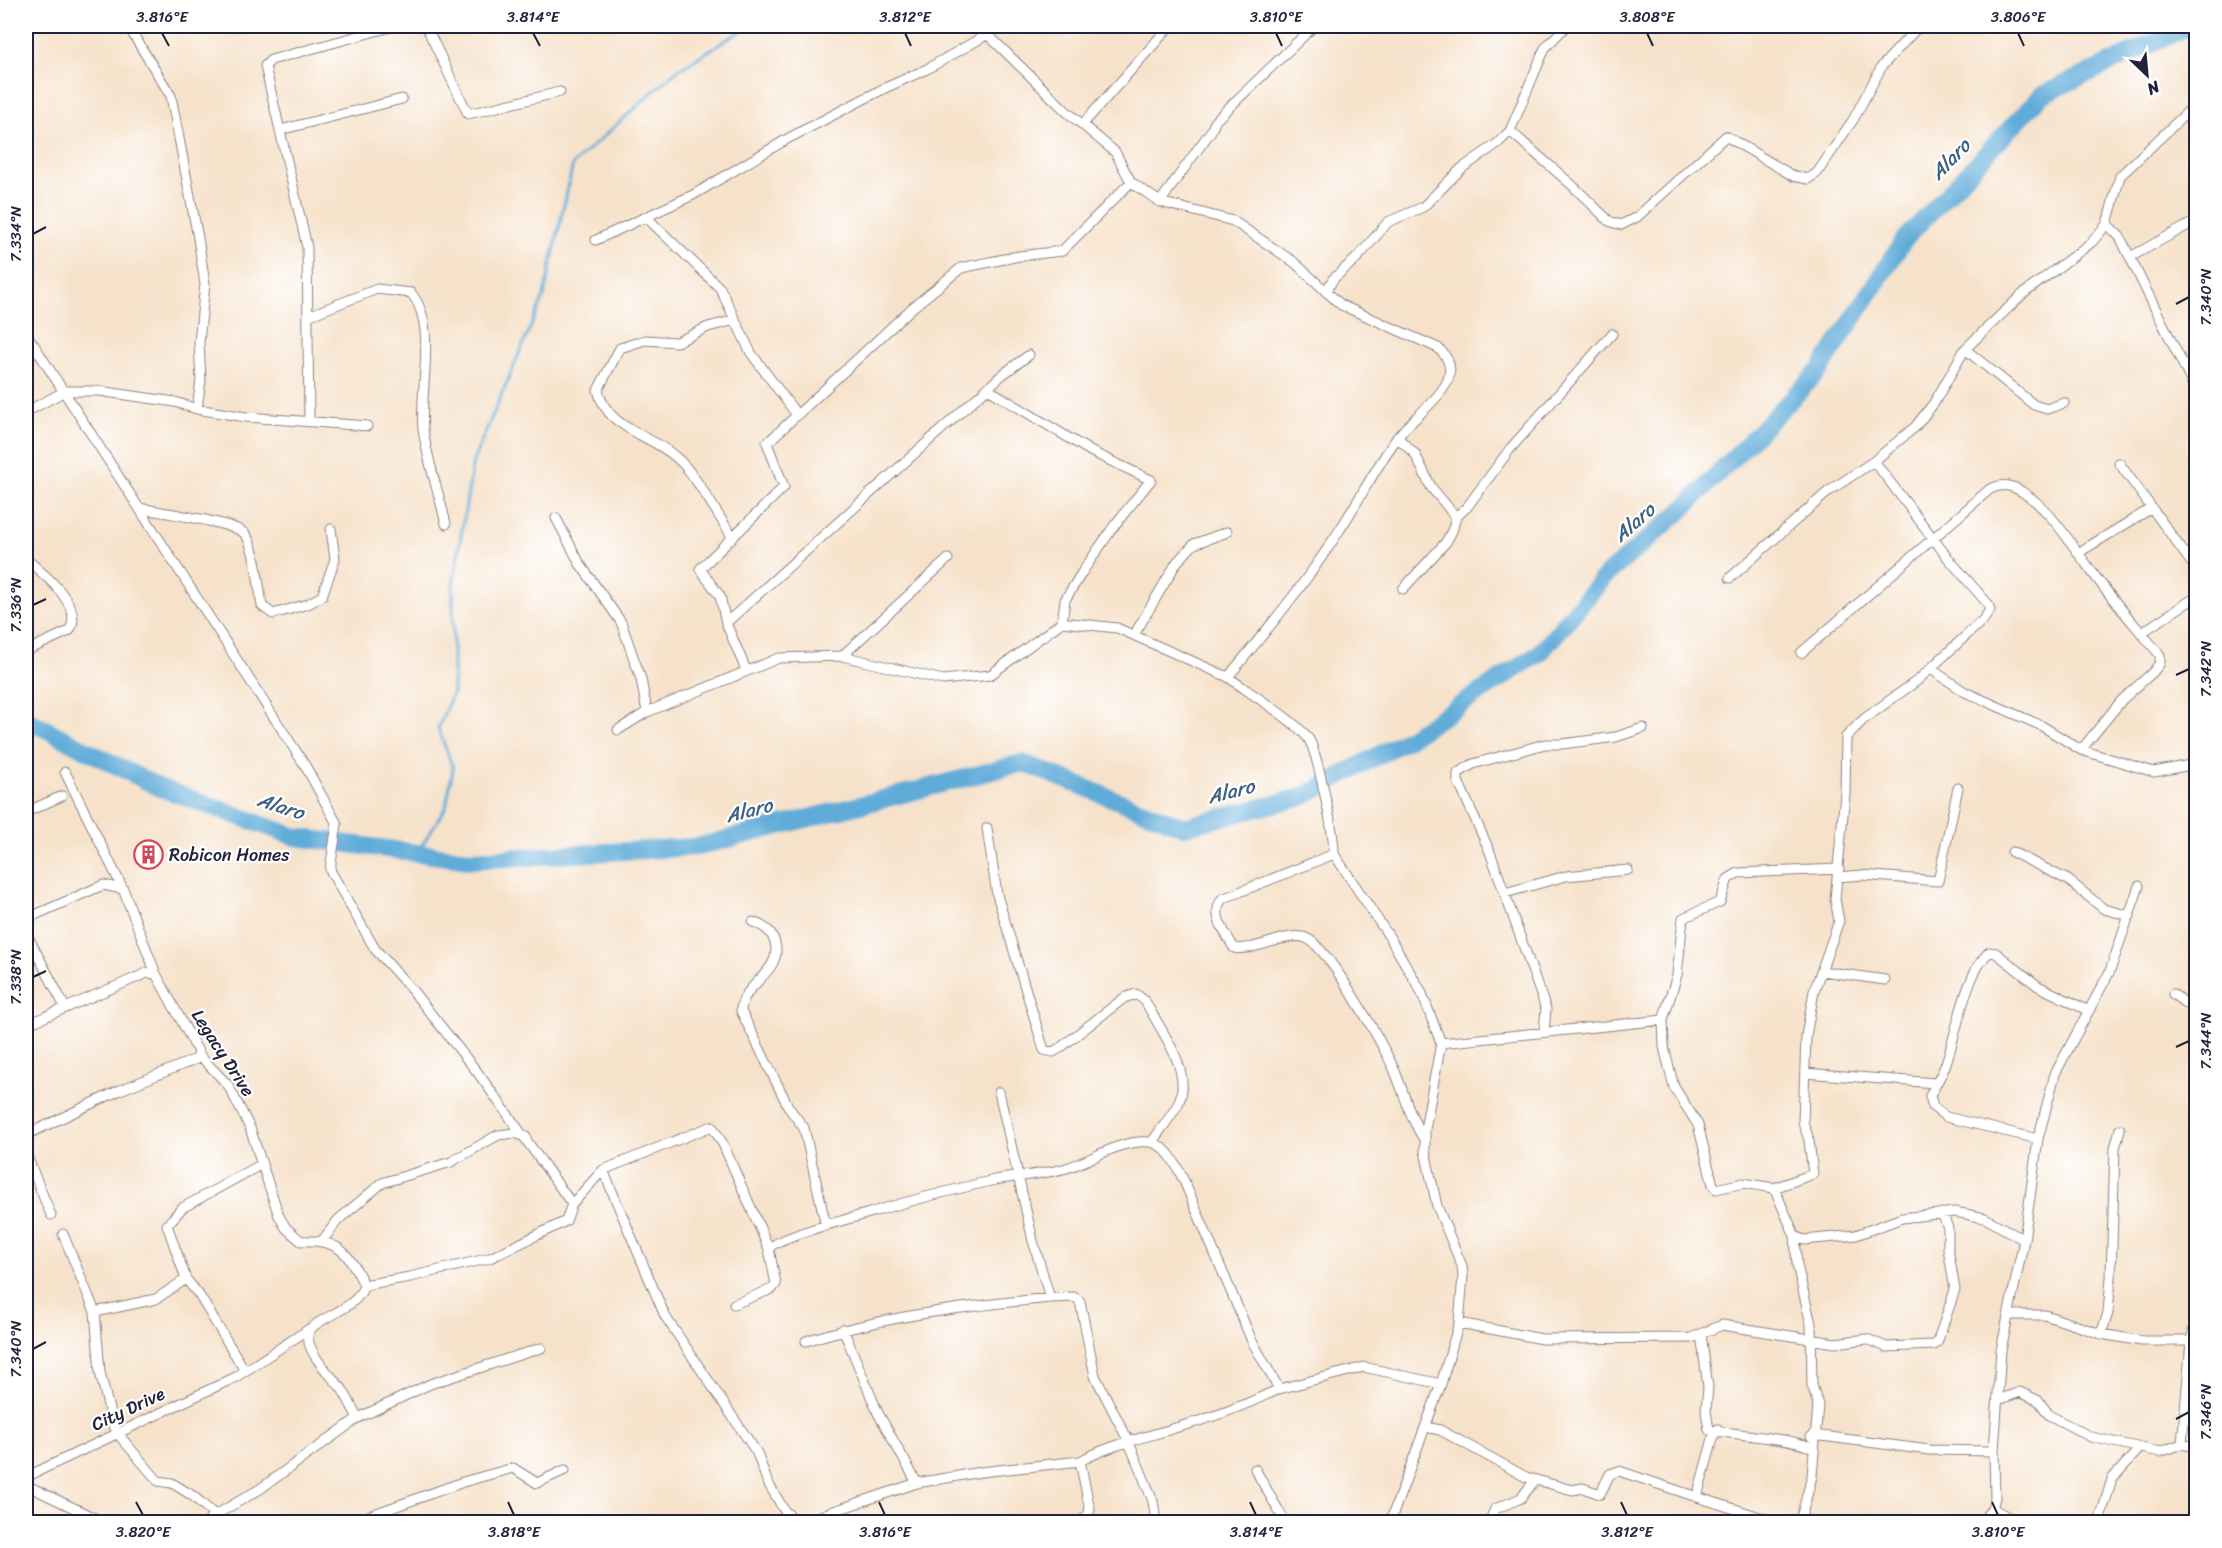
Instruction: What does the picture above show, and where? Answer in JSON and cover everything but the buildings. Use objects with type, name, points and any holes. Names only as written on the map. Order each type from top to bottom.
[{"type":"street","points":[[128,26],[171,96],[198,238],[205,284],[199,342],[201,380],[196,409]]},
{"type":"street","points":[[309,422],[307,247],[265,66],[271,60],[394,26]]},
{"type":"street","points":[[426,26],[468,114],[560,92]]},
{"type":"street","points":[[979,26],[1066,111],[1115,152],[1131,182],[1160,202],[1233,221],[1294,262],[1341,305],[1445,354],[1449,377],[1397,437],[1338,533],[1304,582],[1228,677]]},
{"type":"street","points":[[1083,124],[1170,26]]},
{"type":"street","points":[[1160,202],[1211,131],[1216,120],[1314,26]]},
{"type":"street","points":[[1326,292],[1333,279],[1358,257],[1388,222],[1423,207],[1461,170],[1498,143],[1510,131],[1545,48],[1566,26]]},
{"type":"street","points":[[1510,131],[1572,184],[1604,217],[1617,224],[1625,224],[1637,217],[1726,136],[1793,176],[1808,179],[1817,173],[1853,120],[1882,66],[1919,26]]},
{"type":"street","points":[[596,240],[693,195],[789,138],[883,88],[927,69],[988,34]]},
{"type":"street","points":[[280,130],[402,99]]},
{"type":"street","points":[[1730,578],[1829,491],[1874,461],[1915,427],[1934,403],[1965,350],[2023,294],[2092,242],[2107,224],[2120,176],[2196,104]]},
{"type":"street","points":[[746,670],[726,623],[720,596],[700,569],[784,487],[767,443],[912,308],[961,268],[1018,256],[1062,251],[1131,182]]},
{"type":"street","points":[[646,217],[720,288],[751,353],[797,416]]},
{"type":"street","points":[[2130,257],[2196,221]]},
{"type":"street","points":[[2107,224],[2120,237],[2196,391]]},
{"type":"street","points":[[308,316],[377,289],[411,293],[421,305],[425,349],[423,429],[446,524]]},
{"type":"street","points":[[732,536],[679,459],[617,421],[602,405],[598,390],[620,348],[645,340],[677,342],[708,327],[735,320]]},
{"type":"street","points":[[26,333],[65,391],[112,470],[139,508],[306,767],[336,824],[330,870],[375,949],[412,990],[526,1137],[572,1204]]},
{"type":"street","points":[[1403,590],[1446,542],[1456,517],[1467,507],[1482,483],[1544,407],[1611,334]]},
{"type":"street","points":[[1965,350],[2034,405],[2047,409],[2064,403]]},
{"type":"street","points":[[726,623],[1029,355]]},
{"type":"street","points":[[988,389],[1092,452],[1151,480],[1114,526],[1070,591],[1065,600],[1062,622]]},
{"type":"street","points":[[26,412],[65,391],[130,394],[175,402],[196,409],[246,417],[367,426]]},
{"type":"street","points":[[1397,437],[1415,454],[1431,487],[1456,517]]},
{"type":"street","points":[[1874,461],[1988,604],[1990,610],[1984,619],[1931,669],[1849,732],[1846,744],[1839,873],[1835,899],[1839,921],[1810,1011],[1803,1122],[1809,1140],[1813,1174],[1774,1188],[1743,1183],[1716,1189],[1698,1125],[1674,1087],[1664,1047],[1663,1020],[1677,975],[1683,918],[1720,902],[1728,879],[1738,873],[1839,873],[1938,881],[1958,788]]},
{"type":"street","points":[[2119,463],[2196,569]]},
{"type":"street","points":[[1801,653],[1990,489],[2001,484],[2010,485],[2025,493],[2044,510],[2160,655],[2160,663],[2122,700],[2081,750]]},
{"type":"street","points":[[139,508],[229,526],[244,533],[251,549],[262,606],[273,614],[308,604],[322,596],[335,559],[331,529]]},
{"type":"street","points":[[2078,553],[2152,508]]},
{"type":"street","points":[[556,518],[580,564],[621,622],[641,679],[647,712]]},
{"type":"street","points":[[1134,635],[1177,562],[1194,544],[1227,532]]},
{"type":"street","points":[[26,559],[67,600],[74,620],[69,631],[26,651]]},
{"type":"street","points":[[842,656],[948,559]]},
{"type":"street","points":[[2141,633],[2196,597]]},
{"type":"street","points":[[618,730],[647,712],[779,658],[842,656],[943,680],[990,675],[1062,622],[1117,628],[1228,677],[1306,736],[1313,749],[1326,801],[1335,844],[1334,854],[1390,938],[1420,991],[1441,1043],[1424,1139],[1437,1206],[1462,1266],[1459,1323],[1441,1384],[1390,1522]]},
{"type":"street","points":[[1931,669],[1947,682],[2042,726],[2081,750],[2154,772],[2196,764]]},
{"type":"street","points":[[1544,1032],[1546,1009],[1480,825],[1458,781],[1458,773],[1473,764],[1545,744],[1616,737],[1643,728]]},
{"type":"street","name":"Legacy Drive","points":[[65,772],[123,889],[156,974],[201,1057],[228,1085],[250,1128],[286,1228],[301,1241],[322,1241],[343,1251],[353,1261],[364,1285]]},
{"type":"street","points":[[26,812],[62,796]]},
{"type":"street","points":[[987,828],[997,896],[1044,1050],[1053,1052],[1060,1048],[1124,998],[1136,994],[1145,1001],[1179,1066],[1182,1080],[1178,1104],[1152,1142]]},
{"type":"street","points":[[2012,852],[2068,880],[2104,909],[2130,916]]},
{"type":"street","points":[[1334,854],[1222,899],[1217,906],[1216,914],[1234,948],[1245,950],[1300,937],[1317,944],[1393,1067],[1416,1127],[1424,1139]]},
{"type":"street","points":[[1505,893],[1566,876],[1628,870]]},
{"type":"street","points":[[26,920],[103,885],[123,889]]},
{"type":"street","points":[[1982,1522],[1992,1508],[1997,1485],[1994,1451],[2001,1350],[2024,1240],[2038,1139],[2055,1074],[2110,971],[2139,886]]},
{"type":"street","points":[[753,922],[762,925],[773,936],[777,954],[773,964],[744,998],[741,1011],[789,1108],[804,1128],[826,1226]]},
{"type":"street","points":[[26,933],[65,1007]]},
{"type":"street","points":[[2038,1139],[1946,1117],[1933,1107],[1930,1096],[1944,1069],[1972,981],[1989,952],[1996,953],[2045,990],[2089,1011]]},
{"type":"street","points":[[1822,970],[1885,980]]},
{"type":"street","points":[[26,1025],[147,973],[156,974]]},
{"type":"street","points":[[2173,994],[2196,1007]]},
{"type":"street","points":[[1441,1043],[1663,1020]]},
{"type":"street","points":[[26,1135],[118,1091],[201,1057]]},
{"type":"street","points":[[1805,1073],[1935,1083]]},
{"type":"street","points":[[999,1092],[1033,1241],[1050,1298]]},
{"type":"street","points":[[364,1285],[410,1277],[490,1258],[566,1221],[572,1204],[603,1170],[712,1126],[723,1144],[769,1249],[776,1286],[734,1304]]},
{"type":"street","points":[[2100,1334],[2108,1313],[2112,1277],[2115,1148],[2120,1129]]},
{"type":"street","points":[[322,1241],[338,1220],[382,1184],[451,1162],[498,1135],[514,1133],[526,1137]]},
{"type":"street","points":[[769,1249],[774,1243],[884,1208],[1062,1169],[1122,1146],[1152,1142],[1170,1157],[1185,1181],[1252,1341],[1278,1389]]},
{"type":"street","points":[[26,1154],[51,1215]]},
{"type":"street","points":[[245,1371],[199,1295],[186,1279],[167,1225],[182,1208],[262,1164]]},
{"type":"street","points":[[603,1170],[665,1316],[757,1453],[767,1481],[784,1510],[797,1522]]},
{"type":"street","points":[[1774,1188],[1800,1238],[1796,1248],[1812,1340],[1812,1385],[1818,1405],[1809,1493],[1800,1522]]},
{"type":"street","points":[[1800,1238],[1866,1233],[1902,1218],[1955,1212],[1985,1218],[2024,1240]]},
{"type":"street","points":[[1459,1323],[1542,1339],[1691,1338],[1722,1325],[1835,1343],[1867,1339],[1880,1346],[1898,1347],[1937,1343],[1954,1290],[1948,1248],[1948,1228],[1942,1213]]},
{"type":"street","points":[[63,1234],[95,1312],[100,1372],[112,1422],[118,1434],[159,1481],[172,1483],[186,1491],[215,1515]]},
{"type":"street","points":[[95,1312],[149,1302],[178,1287],[186,1279]]},
{"type":"street","name":"City Drive","points":[[26,1475],[100,1440],[118,1434],[245,1371],[351,1304],[363,1291],[364,1285]]},
{"type":"street","points":[[806,1341],[843,1329],[986,1304],[1050,1298],[1074,1298],[1080,1301],[1095,1376],[1128,1440],[1153,1501],[1155,1514],[1153,1522]]},
{"type":"street","points":[[2009,1315],[2045,1315],[2100,1334],[2142,1341],[2191,1341]]},
{"type":"street","points":[[2182,1444],[2191,1341],[2196,1331],[2196,1319]]},
{"type":"street","points":[[309,1329],[308,1338],[311,1348],[345,1395],[358,1418]]},
{"type":"street","points":[[843,1329],[870,1397],[917,1483]]},
{"type":"street","points":[[1701,1334],[1708,1387],[1706,1411],[1709,1430],[1757,1438],[1805,1442],[1814,1449]]},
{"type":"street","points":[[208,1522],[215,1515],[260,1489],[358,1418],[430,1384],[541,1348]]},
{"type":"street","points":[[810,1522],[825,1514],[917,1483],[981,1472],[1080,1461],[1128,1440],[1195,1422],[1257,1400],[1278,1389],[1364,1367],[1441,1384]]},
{"type":"street","points":[[1998,1400],[2020,1392],[2039,1401],[2049,1415],[2082,1434],[2140,1448],[2160,1452],[2182,1444],[2196,1447]]},
{"type":"street","points":[[1426,1427],[1440,1430],[1490,1459],[1535,1480],[1572,1490],[1583,1488],[1600,1494],[1610,1474],[1619,1471],[1776,1522]]},
{"type":"street","points":[[1697,1497],[1714,1435],[1718,1430]]},
{"type":"street","points":[[1805,1442],[1814,1435],[1873,1445],[1929,1450],[1994,1451]]},
{"type":"street","points":[[2099,1522],[2112,1479],[2140,1448]]},
{"type":"street","points":[[1079,1522],[1087,1517],[1090,1510],[1080,1461]]},
{"type":"street","points":[[352,1522],[452,1485],[513,1468],[537,1483],[566,1470]]},
{"type":"street","points":[[1255,1469],[1285,1522]]},
{"type":"street","points":[[1488,1522],[1494,1509],[1521,1498],[1535,1480]]},
{"type":"street","points":[[26,1485],[103,1522]]},
{"type":"street","points":[[1992,1508],[2018,1522]]},
{"type":"waterway","points":[[417,853],[446,807],[453,768],[438,728],[453,692],[453,585],[473,461],[544,296],[573,164],[676,71],[749,26]]},
{"type":"waterway","name":"Alaro","points":[[26,719],[158,787],[296,837],[470,860],[697,847],[1023,763],[1184,827],[1302,797],[1408,739],[1540,653],[1605,576],[1680,512],[1820,370],[1904,240],[2042,95],[2189,26]]},
{"type":"place","name":"Robicon Homes","points":[[148,855]]}]
